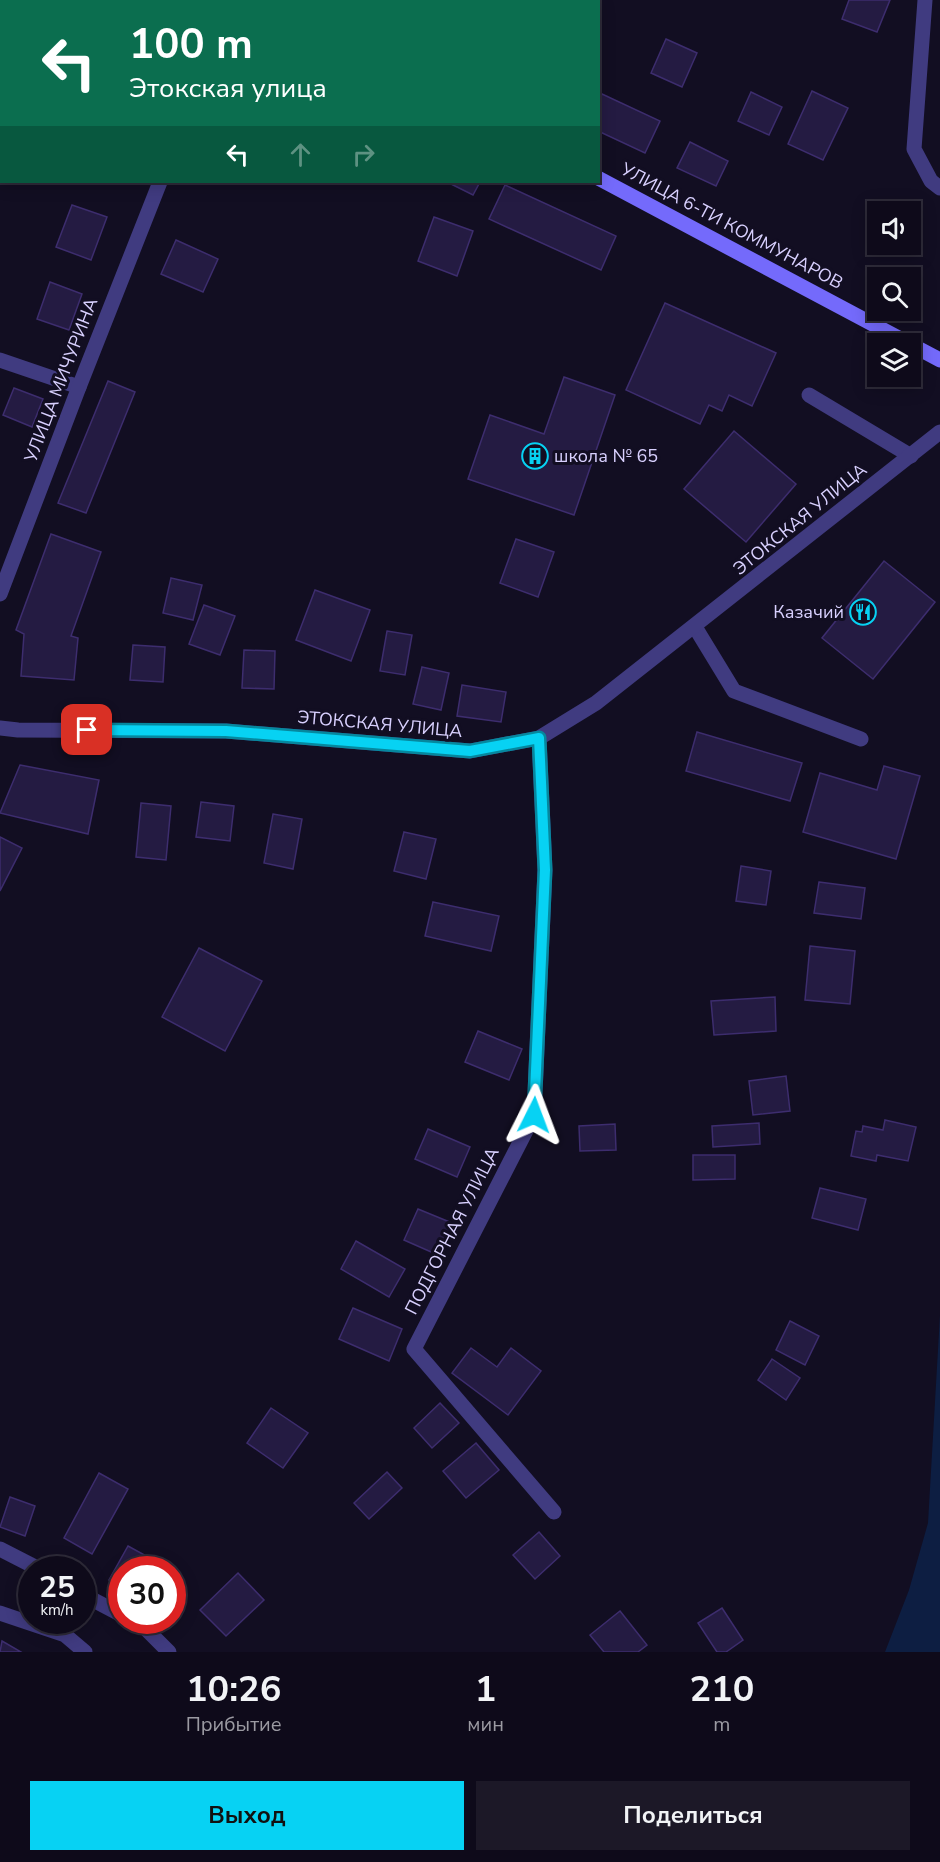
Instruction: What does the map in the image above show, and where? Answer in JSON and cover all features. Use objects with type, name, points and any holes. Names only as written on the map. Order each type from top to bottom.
[{"type":"main road","name":"УЛИЦА 6-ТИ КОММУНАРОВ","points":[[600,179],[889,333]]},
{"type":"main road","name":"УЛИЦА 6-ТИ КОММУНАРОВ","points":[[921,350],[940,360]]},
{"type":"street","points":[[926,0],[914,149],[931,182],[940,188]]},
{"type":"street","name":"УЛИЦА МИЧУРИНА","points":[[0,594],[160,183]]},
{"type":"street","points":[[0,360],[79,387]]},
{"type":"street","points":[[809,395],[911,456]]},
{"type":"street","name":"ЭТОКСКАЯ УЛИЦА","points":[[0,728],[226,731],[470,751],[539,738],[597,703],[940,432]]},
{"type":"street","points":[[695,627],[734,691],[861,739]]},
{"type":"street","name":"ПОДГОРНАЯ УЛИЦА","points":[[539,738],[545,870],[534,1115],[414,1349],[554,1512]]},
{"type":"street","points":[[0,1549],[18,1558]]},
{"type":"street","points":[[0,1612],[65,1635],[85,1652]]},
{"type":"street","points":[[151,1634],[169,1652]]},
{"type":"water","points":[[940,1315],[940,1652],[885,1652],[909,1590],[928,1523]]},
{"type":"building","points":[[849,0],[890,0],[877,32],[842,19]]},
{"type":"building","points":[[666,39],[697,53],[682,87],[651,73]]},
{"type":"building","points":[[812,91],[848,108],[823,160],[788,144]]},
{"type":"building","points":[[751,92],[782,107],[769,135],[738,121]]},
{"type":"building","points":[[602,94],[660,121],[645,153],[600,132]]},
{"type":"building","points":[[690,142],[728,161],[716,186],[677,168]]},
{"type":"building","points":[[449,183],[479,183],[473,195]]},
{"type":"building","points":[[505,185],[616,236],[601,270],[489,219]]},
{"type":"building","points":[[72,205],[107,217],[91,260],[56,247]]},
{"type":"building","points":[[434,217],[473,231],[457,276],[418,261]]},
{"type":"building","points":[[176,240],[218,259],[203,292],[161,274]]},
{"type":"building","points":[[50,282],[82,294],[69,330],[37,319]]},
{"type":"building","points":[[665,303],[776,353],[752,406],[729,395],[722,411],[709,405],[700,424],[626,390]]},
{"type":"building","name":"школа № 65","points":[[564,377],[615,395],[574,515],[468,479],[490,415],[544,434]]},
{"type":"building","points":[[108,381],[135,392],[86,513],[58,503]]},
{"type":"building","points":[[14,388],[43,399],[32,427],[3,415]]},
{"type":"building","points":[[734,431],[796,484],[746,542],[684,489]]},
{"type":"building","points":[[51,534],[101,552],[71,636],[78,638],[74,680],[21,676],[24,634],[16,630]]},
{"type":"building","points":[[516,539],[554,552],[538,597],[500,583]]},
{"type":"building","points":[[884,561],[935,602],[873,679],[822,638]]},
{"type":"building","points":[[171,578],[202,585],[193,620],[163,613]]},
{"type":"building","points":[[315,590],[370,610],[351,661],[296,640]]},
{"type":"building","points":[[204,605],[235,616],[220,655],[189,644]]},
{"type":"building","points":[[387,631],[412,635],[405,675],[380,671]]},
{"type":"building","points":[[133,645],[165,647],[163,682],[130,680]]},
{"type":"building","points":[[244,650],[275,651],[274,689],[242,688]]},
{"type":"building","points":[[422,667],[449,673],[441,710],[413,704]]},
{"type":"building","points":[[462,685],[506,692],[501,722],[457,716]]},
{"type":"building","points":[[697,732],[802,763],[790,801],[686,771]]},
{"type":"building","points":[[20,765],[99,780],[88,834],[0,813]]},
{"type":"building","points":[[884,766],[920,776],[896,859],[803,832],[820,773],[877,790]]},
{"type":"building","points":[[201,802],[234,806],[230,841],[196,837]]},
{"type":"building","points":[[141,803],[171,806],[166,860],[136,857]]},
{"type":"building","points":[[273,814],[302,819],[293,869],[264,863]]},
{"type":"building","points":[[404,832],[436,839],[426,879],[394,871]]},
{"type":"building","points":[[0,837],[22,848],[0,891]]},
{"type":"building","points":[[741,866],[771,871],[766,905],[736,901]]},
{"type":"building","points":[[819,882],[865,888],[861,919],[814,913]]},
{"type":"building","points":[[433,902],[499,916],[491,951],[425,936]]},
{"type":"building","points":[[810,946],[855,951],[850,1004],[805,1000]]},
{"type":"building","points":[[199,948],[262,981],[225,1051],[162,1017]]},
{"type":"building","points":[[775,997],[776,1031],[714,1035],[711,1001]]},
{"type":"building","points":[[478,1031],[522,1049],[509,1080],[465,1062]]},
{"type":"building","points":[[786,1076],[790,1111],[753,1115],[749,1081]]},
{"type":"building","points":[[885,1120],[916,1127],[908,1161],[877,1155],[876,1161],[851,1156],[856,1131],[862,1132],[863,1126],[883,1130]]},
{"type":"building","points":[[759,1123],[760,1144],[713,1147],[712,1126]]},
{"type":"building","points":[[615,1124],[616,1150],[580,1151],[579,1126]]},
{"type":"building","points":[[428,1129],[470,1147],[457,1177],[415,1159]]},
{"type":"building","points":[[693,1155],[735,1155],[735,1179],[693,1180]]},
{"type":"building","points":[[820,1188],[866,1199],[858,1230],[812,1218]]},
{"type":"building","points":[[418,1209],[452,1223],[438,1255],[404,1240]]},
{"type":"building","points":[[356,1241],[405,1269],[389,1297],[341,1269]]},
{"type":"building","points":[[353,1308],[402,1329],[389,1361],[339,1339]]},
{"type":"building","points":[[790,1321],[819,1336],[805,1365],[776,1350]]},
{"type":"building","points":[[471,1348],[497,1367],[511,1348],[541,1371],[508,1415],[452,1373]]},
{"type":"building","points":[[772,1359],[800,1378],[786,1400],[758,1380]]},
{"type":"building","points":[[440,1403],[459,1423],[432,1448],[414,1428]]},
{"type":"building","points":[[271,1408],[308,1433],[283,1468],[247,1443]]},
{"type":"building","points":[[476,1443],[499,1470],[466,1498],[443,1471]]},
{"type":"building","points":[[387,1472],[402,1488],[369,1519],[354,1503]]},
{"type":"building","points":[[99,1473],[128,1489],[92,1554],[64,1538]]},
{"type":"building","points":[[10,1497],[35,1506],[25,1536],[0,1527]]},
{"type":"building","points":[[539,1532],[560,1556],[535,1579],[513,1555]]},
{"type":"building","points":[[128,1546],[146,1556],[122,1556]]},
{"type":"building","points":[[238,1573],[264,1600],[226,1636],[200,1610]]},
{"type":"building","points":[[722,1608],[743,1640],[726,1652],[717,1652],[698,1623]]},
{"type":"building","points":[[620,1611],[647,1645],[638,1652],[604,1652],[590,1635]]},
{"type":"building","points":[[2,1641],[21,1652],[0,1652]]},
{"type":"place","name":"школа № 65","points":[[535,456]]},
{"type":"place","name":"Казачий","points":[[863,612]]},
{"type":"route","points":[[87,730],[226,731],[470,751],[539,738],[545,870],[534,1115]]}]
